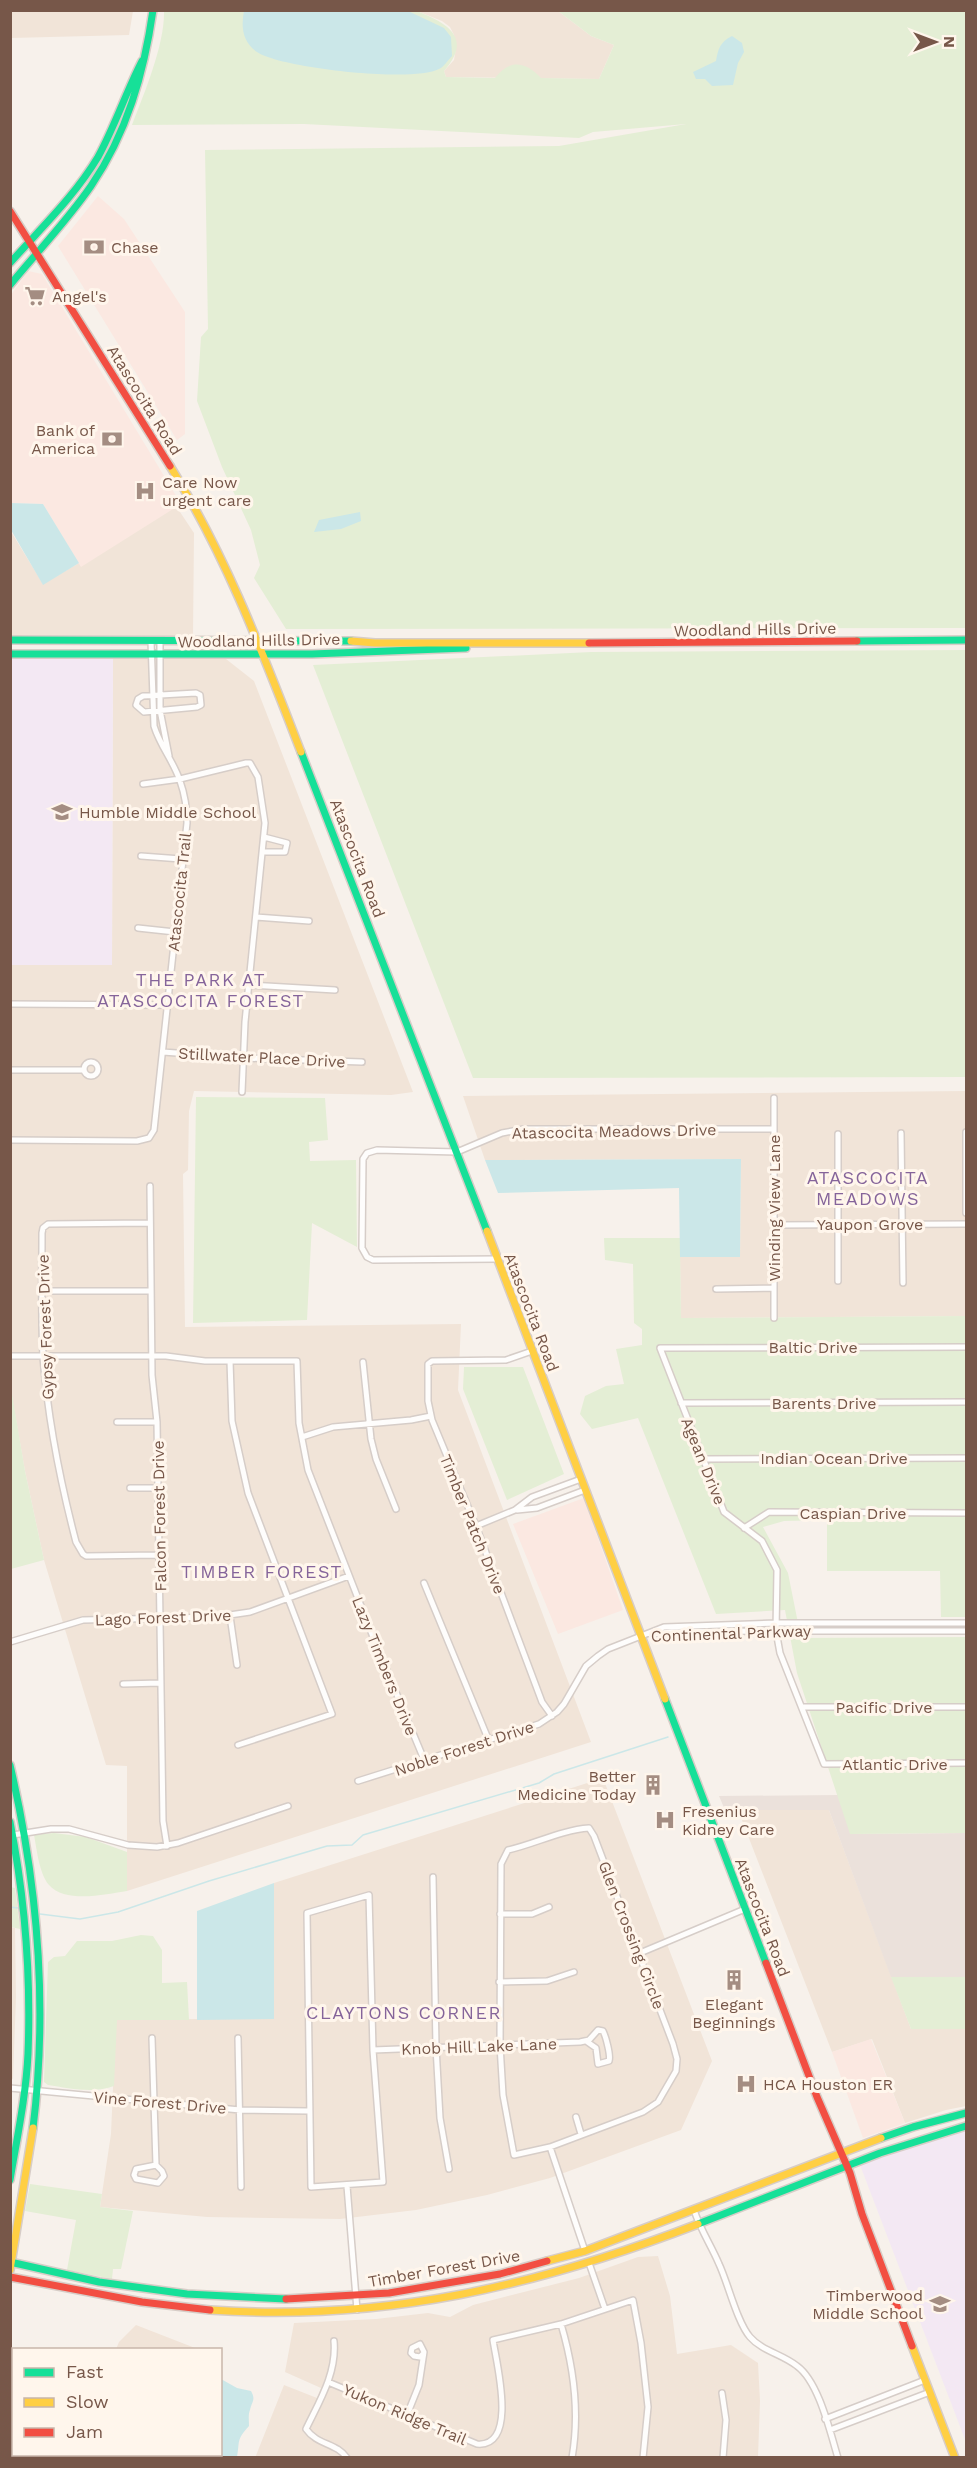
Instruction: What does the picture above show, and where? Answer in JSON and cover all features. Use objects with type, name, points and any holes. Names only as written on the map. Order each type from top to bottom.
[{"type":"main road","points":[[10,285],[79,202],[106,162],[142,75],[153,10]]},
{"type":"main road","points":[[10,263],[65,204],[98,157],[145,56]]},
{"type":"main road","points":[[98,157],[106,162]]},
{"type":"main road","name":"Atascocita Road","points":[[10,211],[183,487],[216,548],[264,655],[457,1152],[825,2117],[847,2165],[862,2214],[955,2457]]},
{"type":"main road","name":"Woodland Hills Drive","points":[[10,640],[340,640],[375,643],[508,644],[966,640]]},
{"type":"main road","points":[[40,654],[42,640]]},
{"type":"main road","name":"Woodland Hills Drive","points":[[10,654],[264,655],[452,649],[508,644]]},
{"type":"main road","points":[[10,1766],[25,1833],[35,1904],[40,1969],[40,2038],[36,2091],[11,2265]]},
{"type":"main road","points":[[10,1822],[27,1970],[28,2056],[25,2090],[10,2180]]},
{"type":"main road","points":[[27,1970],[40,1969]]},
{"type":"main road","name":"Timber Forest Drive","points":[[11,2265],[187,2295],[270,2299],[356,2297],[463,2282],[528,2267],[585,2250],[913,2127],[966,2113]]},
{"type":"main road","name":"Timber Forest Drive","points":[[10,2277],[140,2302],[185,2308],[270,2313],[357,2310],[466,2295],[504,2287],[589,2263],[899,2145],[966,2126]]},
{"type":"main road","points":[[585,2250],[589,2263]]},
{"type":"main road","points":[[270,2299],[270,2313]]},
{"type":"street","name":"Atascocita Trail","points":[[10,1140],[137,1141],[149,1138],[154,1130],[187,808],[180,779],[158,739],[152,711],[151,641]]},
{"type":"street","name":"Atascocita Trail","points":[[160,641],[160,710],[171,764]]},
{"type":"street","points":[[196,693],[200,695],[201,705],[144,712],[136,705],[138,699],[160,694],[196,693]]},
{"type":"street","points":[[142,784],[180,779],[250,763],[258,777],[265,811],[264,837],[249,985],[242,1092]]},
{"type":"street","points":[[263,852],[280,854],[288,848],[283,840],[264,837]]},
{"type":"street","points":[[141,856],[181,859]]},
{"type":"street","points":[[256,917],[309,921]]},
{"type":"street","points":[[138,928],[175,932]]},
{"type":"street","points":[[249,985],[335,990]]},
{"type":"street","points":[[10,1004],[167,1005]]},
{"type":"street","name":"Stillwater Place Drive","points":[[163,1052],[243,1058],[362,1062]]},
{"type":"street","points":[[10,1070],[84,1070]]},
{"type":"street","name":"Winding View Lane","points":[[774,1098],[774,1318]]},
{"type":"street","name":"Atascocita Meadows Drive","points":[[457,1152],[502,1133],[524,1129],[774,1129]]},
{"type":"street","points":[[966,1132],[966,1213]]},
{"type":"street","points":[[901,1133],[903,1283]]},
{"type":"street","points":[[838,1134],[838,1281]]},
{"type":"street","points":[[457,1152],[377,1150],[367,1154],[363,1159],[362,1248],[367,1257],[373,1260],[498,1259]]},
{"type":"street","name":"Falcon Forest Drive","points":[[150,1186],[152,1356],[158,1422],[163,1821],[167,1846]]},
{"type":"street","name":"Gypsy Forest Drive","points":[[150,1222],[55,1222],[43,1228],[41,1291],[43,1357],[49,1411],[58,1470],[76,1542],[85,1555],[159,1555]]},
{"type":"street","name":"Yaupon Grove","points":[[774,1225],[966,1224]]},
{"type":"street","points":[[716,1289],[774,1288]]},
{"type":"street","points":[[41,1291],[151,1291]]},
{"type":"street","name":"Baltic Drive","points":[[660,1348],[966,1347]]},
{"type":"street","name":"Agean Drive","points":[[660,1348],[724,1512],[762,1541],[777,1569],[776,1631],[780,1653],[824,1764]]},
{"type":"street","name":"Timber Patch Drive","points":[[532,1351],[506,1360],[432,1360],[428,1364],[428,1401],[430,1416],[476,1526],[542,1702],[552,1716]]},
{"type":"street","points":[[10,1356],[152,1356],[230,1361],[232,1421],[241,1465],[258,1520],[332,1714],[238,1745]]},
{"type":"street","name":"Lazy Timbers Drive","points":[[230,1361],[297,1361],[297,1402],[309,1470],[348,1576],[425,1762]]},
{"type":"street","points":[[363,1362],[369,1422],[376,1459],[396,1509]]},
{"type":"street","name":"Barents Drive","points":[[681,1403],[966,1402]]},
{"type":"street","points":[[302,1437],[333,1427],[411,1420],[430,1416]]},
{"type":"street","points":[[117,1422],[158,1422]]},
{"type":"street","name":"Indian Ocean Drive","points":[[702,1459],[966,1458]]},
{"type":"street","points":[[476,1526],[515,1510],[532,1497],[581,1479]]},
{"type":"street","points":[[130,1488],[158,1488]]},
{"type":"street","points":[[515,1510],[537,1508],[585,1490]]},
{"type":"street","name":"Caspian Drive","points":[[744,1528],[769,1512],[966,1513]]},
{"type":"street","name":"Lago Forest Drive","points":[[10,1642],[83,1620],[230,1616],[261,1609],[348,1576]]},
{"type":"street","points":[[424,1583],[489,1741]]},
{"type":"street","points":[[230,1616],[237,1665]]},
{"type":"street","name":"Continental Parkway","points":[[642,1636],[664,1628],[776,1623],[966,1623]]},
{"type":"street","points":[[664,1628],[672,1632]]},
{"type":"street","name":"Continental Parkway","points":[[642,1636],[672,1632],[966,1630]]},
{"type":"street","name":"Noble Forest Drive","points":[[358,1781],[528,1729],[552,1716],[564,1704],[591,1662],[608,1649],[642,1636]]},
{"type":"street","points":[[123,1684],[160,1683]]},
{"type":"street","name":"Pacific Drive","points":[[802,1707],[966,1707]]},
{"type":"street","name":"Atlantic Drive","points":[[824,1764],[966,1763]]},
{"type":"street","points":[[13,1835],[69,1829],[128,1845],[167,1846],[288,1806]]},
{"type":"street","name":"Glen Crossing Circle","points":[[500,1914],[501,1864],[508,1850],[527,1846],[578,1828],[589,1828],[640,1953],[673,2044],[677,2059],[676,2071],[658,2102],[643,2112],[550,2147],[514,2156],[503,2096],[500,2045]]},
{"type":"street","points":[[433,1877],[436,2047],[440,2118],[449,2169]]},
{"type":"street","points":[[369,1895],[373,2050],[384,2182],[311,2187],[309,2110],[307,1913],[369,1895]]},
{"type":"street","points":[[500,2045],[500,1914],[532,1914],[549,1906]]},
{"type":"street","points":[[640,1953],[745,1909]]},
{"type":"street","points":[[499,1982],[547,1982],[574,1972]]},
{"type":"street","name":"Knob Hill Lake Lane","points":[[373,2050],[586,2042],[596,2048],[598,2064],[609,2061],[610,2052],[603,2031],[598,2031],[586,2042]]},
{"type":"street","points":[[152,2038],[156,2164],[164,2174],[160,2182],[136,2179],[135,2172],[139,2168],[156,2164]]},
{"type":"street","points":[[238,2038],[241,2187]]},
{"type":"street","name":"Vine Forest Drive","points":[[10,2088],[240,2110],[309,2110]]},
{"type":"street","points":[[576,2117],[581,2134]]},
{"type":"street","points":[[550,2147],[585,2250]]},
{"type":"street","points":[[347,2186],[357,2310]]},
{"type":"street","points":[[694,2210],[750,2337],[760,2346],[803,2370],[830,2430],[838,2457]]},
{"type":"street","points":[[589,2263],[605,2309]]},
{"type":"street","points":[[572,2457],[576,2429],[575,2389],[561,2324],[633,2300],[641,2343],[648,2407],[643,2457]]},
{"type":"street","name":"Yukon Ridge Trail","points":[[328,2382],[483,2445],[491,2441],[496,2431],[503,2402],[493,2340],[561,2324]]},
{"type":"street","points":[[334,2341],[334,2362],[328,2382],[306,2429],[313,2439],[339,2450],[347,2457]]},
{"type":"street","points":[[407,2415],[419,2385],[423,2354]]},
{"type":"street","points":[[825,2419],[925,2380]]},
{"type":"street","points":[[830,2430],[930,2392]]},
{"type":"street","points":[[722,2393],[726,2420],[723,2457]]},
{"type":"shaded area","points":[[10,11],[133,11],[129,35],[11,38]]},
{"type":"shaded area","points":[[417,11],[558,11],[591,36],[614,45],[599,79],[446,77],[444,71],[454,60],[456,48],[454,35],[450,27],[442,21]]},
{"type":"shaded area","points":[[98,196],[124,219],[185,312],[185,434],[177,440],[58,246]]},
{"type":"shaded area","points":[[28,271],[42,274],[181,504],[81,567],[43,504],[11,503],[11,295]]},
{"type":"shaded area","points":[[176,506],[194,533],[193,636],[11,635],[10,530],[43,584],[79,563],[81,566]]},
{"type":"shaded area","name":"TIMBER FOREST","points":[[113,658],[226,659],[254,681],[413,1092],[391,1095],[194,1091],[189,1111],[188,1170],[183,1174],[185,1327],[461,1324],[458,1390],[591,1742],[127,1891],[127,1766],[106,1765],[44,1560],[10,1385],[10,965],[112,964]]},
{"type":"shaded area","name":"Humble Middle School","points":[[113,658],[112,965],[11,965],[11,659]]},
{"type":"shaded area","name":"ATASCOCITA MEADOWS","points":[[966,1091],[966,1316],[681,1318],[680,1257],[740,1257],[741,1159],[485,1160],[463,1096]]},
{"type":"shaded area","points":[[584,1498],[623,1610],[558,1634],[513,1524]]},
{"type":"shaded area","points":[[603,1778],[712,2061],[681,2130],[550,2178],[487,2195],[416,2210],[340,2219],[207,2217],[100,2207],[111,2134],[116,2020],[274,2018],[274,1883]]},
{"type":"shaded area","points":[[838,1795],[851,1834],[966,1833],[966,1977],[891,1977],[829,1810],[725,1810],[719,1796]]},
{"type":"shaded area","points":[[738,1810],[829,1810],[911,2029],[966,2029],[966,2106],[905,2123],[872,2039],[832,2052]]},
{"type":"shaded area","points":[[10,1927],[15,1928],[16,1997],[13,2079],[10,2078]]},
{"type":"shaded area","points":[[871,2039],[905,2123],[863,2138],[832,2052]]},
{"type":"shaded area","name":"Timberwood Middle School","points":[[966,2131],[966,2442],[860,2165],[917,2144]]},
{"type":"shaded area","points":[[658,2256],[670,2296],[677,2354],[731,2345],[758,2363],[760,2401],[758,2457],[255,2458],[284,2385],[317,2398],[321,2388],[285,2372],[294,2323],[376,2319],[428,2313],[450,2317],[473,2305],[579,2278],[638,2257]]},
{"type":"shaded area","points":[[136,2325],[195,2348],[116,2348],[119,2342]]},
{"type":"shaded area","points":[[11,2452],[12,2456],[181,2457],[11,2458]]},
{"type":"green space","points":[[164,11],[417,11],[438,21],[453,33],[457,49],[444,71],[446,77],[495,78],[506,67],[518,64],[530,68],[541,78],[599,79],[614,45],[591,36],[558,11],[966,11],[966,628],[286,629],[254,578],[260,565],[251,530],[222,467],[197,401],[201,337],[208,329],[205,150],[559,146],[686,124],[593,132],[579,138],[304,124],[132,125],[157,53]]},
{"type":"green space","points":[[966,650],[966,1077],[473,1078],[313,665],[591,652]]},
{"type":"green space","points":[[196,1097],[325,1098],[328,1140],[309,1142],[310,1161],[356,1160],[357,1247],[312,1223],[307,1320],[193,1323]]},
{"type":"green space","points":[[604,1238],[680,1238],[681,1318],[966,1316],[966,1617],[941,1617],[940,1571],[827,1571],[827,1520],[784,1521],[763,1527],[788,1573],[801,1638],[966,1637],[966,1833],[850,1834],[797,1673],[785,1610],[716,1614],[638,1418],[592,1429],[580,1414],[585,1396],[606,1386],[624,1384],[616,1349],[642,1345],[642,1329],[634,1323],[633,1264],[605,1260]]},
{"type":"green space","points":[[464,1367],[523,1367],[564,1474],[507,1500],[463,1389]]},
{"type":"green space","points":[[10,1382],[25,1471],[44,1560],[11,1569]]},
{"type":"green space","points":[[54,1833],[86,1837],[127,1852],[127,1891],[76,1896],[56,1891],[49,1885],[41,1868],[34,1835]]},
{"type":"green space","points":[[10,1887],[15,1888],[20,1929],[11,1927]]},
{"type":"green space","points":[[141,1935],[153,1936],[162,1950],[162,1983],[187,1982],[189,2020],[117,2020],[114,2086],[90,2090],[48,2085],[44,2082],[48,1962],[54,1957],[65,1956],[77,1941],[112,1941]]},
{"type":"green space","points":[[891,1977],[966,1977],[966,2029],[911,2029]]},
{"type":"green space","points":[[30,2184],[102,2194],[100,2207],[133,2211],[121,2269],[113,2269],[112,2279],[67,2270],[76,2220],[25,2211]]},
{"type":"water","points":[[244,11],[408,11],[444,28],[451,37],[452,56],[439,69],[425,73],[403,74],[347,72],[291,63],[270,58],[252,48],[244,33]]},
{"type":"water","points":[[732,36],[742,43],[744,52],[738,63],[733,85],[712,86],[705,79],[696,79],[693,72],[716,61],[720,46]]},
{"type":"water","points":[[11,503],[43,504],[79,563],[43,585],[11,530]]},
{"type":"water","points":[[360,512],[361,521],[341,529],[314,532],[319,520]]},
{"type":"water","points":[[741,1159],[740,1257],[680,1257],[679,1188],[498,1193],[485,1160]]},
{"type":"water","points":[[274,1883],[274,2019],[197,2020],[197,1911]]},
{"type":"water","points":[[222,2380],[237,2388],[251,2391],[253,2400],[249,2413],[249,2426],[240,2438],[237,2457],[206,2457],[222,2456]]},
{"type":"waterway","points":[[40,1914],[80,1919],[118,1912],[209,1881],[327,1846],[352,1845],[363,1835],[539,1783],[554,1774],[668,1737]]},
{"type":"waterway","points":[[10,1907],[18,1908]]},
{"type":"traffic: fast","points":[[10,285],[82,199],[115,145],[139,79],[153,10]]},
{"type":"traffic: fast","points":[[10,263],[68,199],[89,172],[104,145],[142,61]]},
{"type":"traffic: fast","points":[[10,640],[351,641]]},
{"type":"traffic: fast","points":[[857,641],[966,640]]},
{"type":"traffic: fast","points":[[10,654],[312,654],[466,648]]},
{"type":"traffic: fast","points":[[301,752],[487,1231]]},
{"type":"traffic: fast","points":[[665,1699],[766,1963]]},
{"type":"traffic: fast","points":[[10,1765],[28,1855],[38,1946],[40,2037],[33,2128]]},
{"type":"traffic: fast","points":[[10,1822],[23,1909],[28,1967],[29,2025],[25,2086],[10,2180]]},
{"type":"traffic: fast","points":[[881,2138],[966,2113]]},
{"type":"traffic: fast","points":[[698,2224],[880,2153],[966,2126]]},
{"type":"traffic: fast","points":[[10,2262],[99,2282],[187,2294],[286,2299]]},
{"type":"traffic: slow","points":[[170,466],[209,534],[226,570],[258,642],[301,752]]},
{"type":"traffic: slow","points":[[351,641],[589,643]]},
{"type":"traffic: slow","points":[[487,1231],[665,1699]]},
{"type":"traffic: slow","points":[[10,2270],[33,2128]]},
{"type":"traffic: slow","points":[[547,2261],[585,2251],[881,2138]]},
{"type":"traffic: slow","points":[[210,2310],[274,2312],[337,2310],[459,2295],[519,2282],[578,2265],[698,2224]]},
{"type":"traffic: slow","points":[[912,2346],[955,2458]]},
{"type":"traffic: jam","points":[[10,211],[170,466]]},
{"type":"traffic: jam","points":[[589,643],[857,641]]},
{"type":"traffic: jam","points":[[766,1963],[817,2097],[850,2173],[862,2214],[912,2346]]},
{"type":"traffic: jam","points":[[286,2299],[389,2293],[500,2274],[547,2261]]},
{"type":"traffic: jam","points":[[10,2277],[142,2302],[210,2310]]},
{"type":"place","name":"Chase","points":[[94,247]]},
{"type":"place","name":"Angel's","points":[[35,296]]},
{"type":"place","name":"Bank of America","points":[[112,439]]},
{"type":"place","name":"Care Now urgent care","points":[[145,491]]},
{"type":"place","name":"Humble Middle School","points":[[62,812]]},
{"type":"place","name":"Better Medicine Today","points":[[653,1785]]},
{"type":"place","name":"Fresenius Kidney Care","points":[[665,1820]]},
{"type":"place","name":"Elegant Beginnings","points":[[734,1980]]},
{"type":"place","name":"HCA Houston ER","points":[[746,2084]]},
{"type":"place","name":"Timberwood Middle School","points":[[940,2304]]},
{"type":"district","name":"THE PARK AT ATASCOCITA FOREST","points":[[201,990]]},
{"type":"district","name":"ATASCOCITA MEADOWS","points":[[868,1188]]},
{"type":"district","name":"TIMBER FOREST","points":[[262,1572]]},
{"type":"district","name":"CLAYTONS CORNER","points":[[404,2013]]}]
